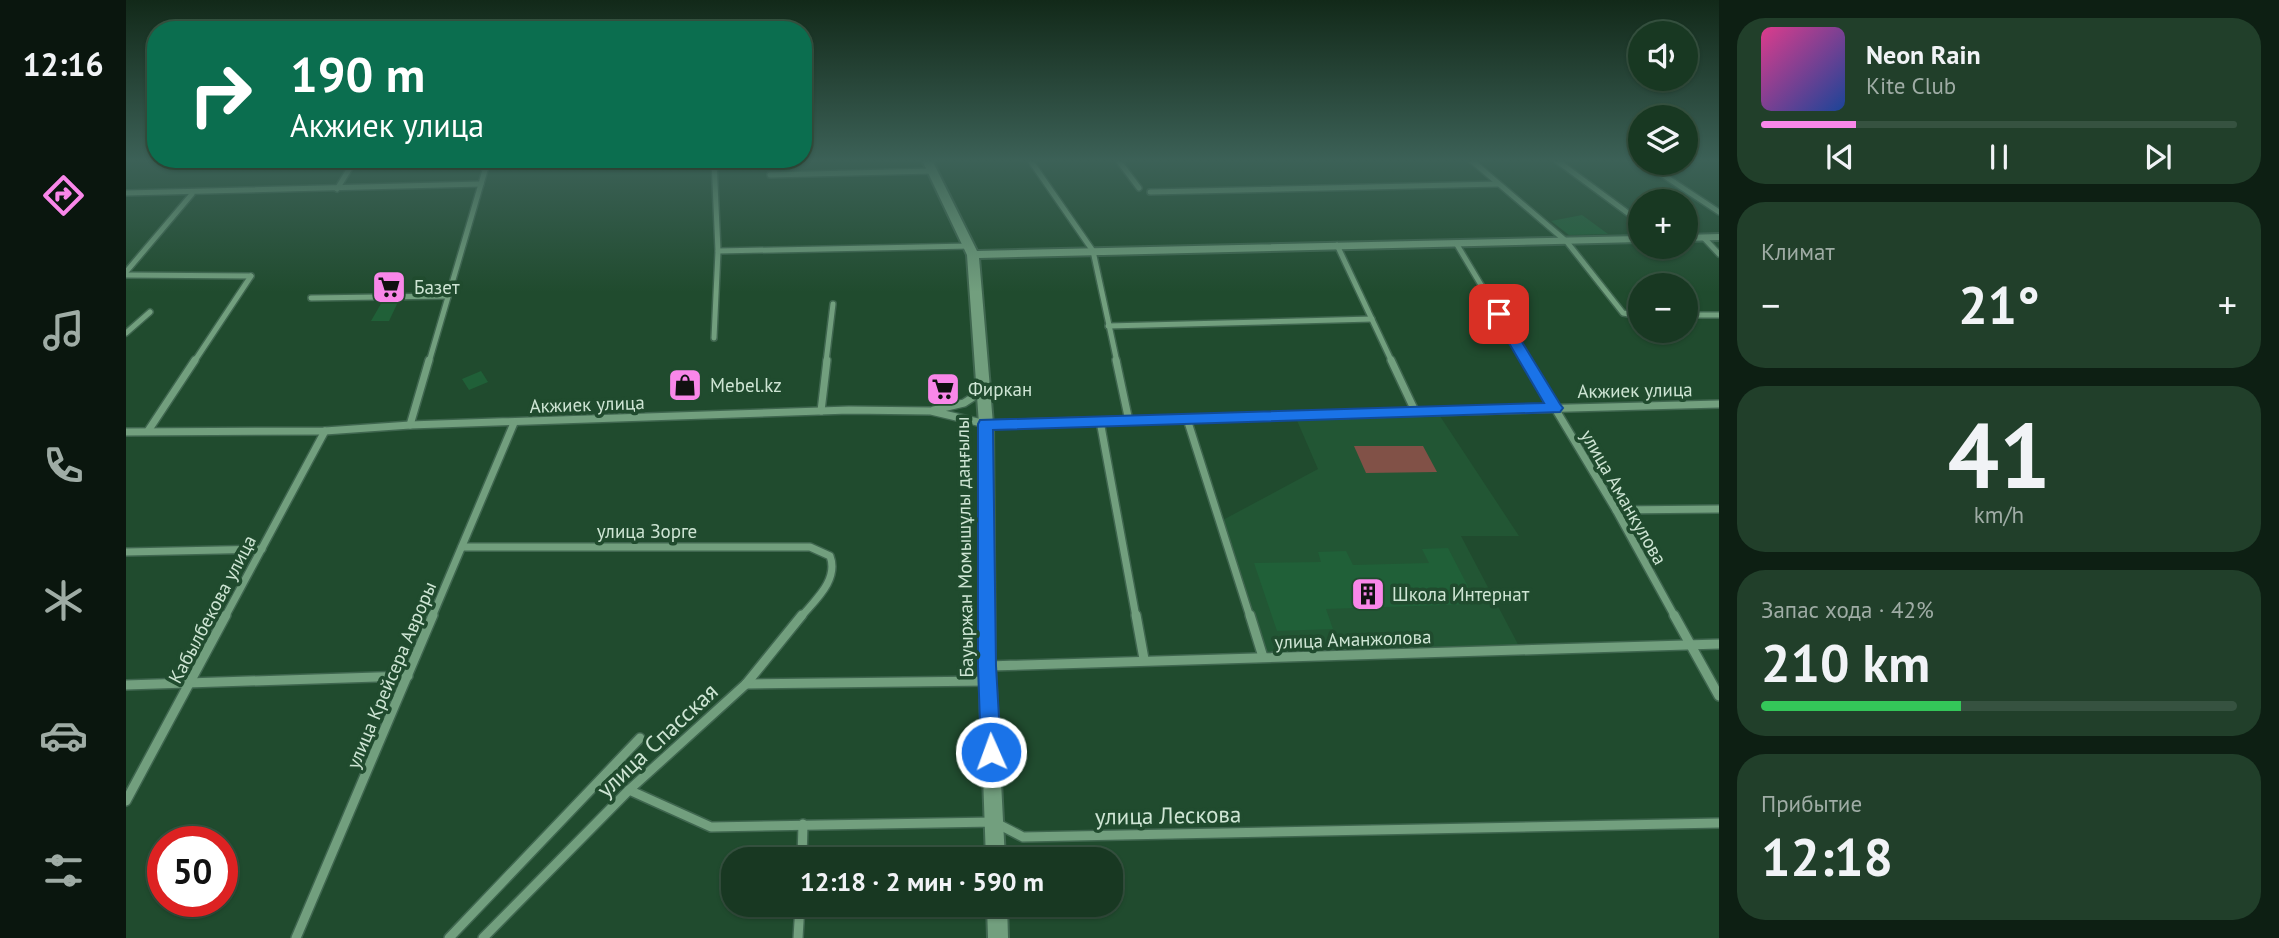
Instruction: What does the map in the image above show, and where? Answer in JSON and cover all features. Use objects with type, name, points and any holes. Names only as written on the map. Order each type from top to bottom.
[{"type":"main road","name":"Бауыржан Момышұлы даңғылы","points":[[949,204],[972,251],[984,389],[988,673],[995,847]]},
{"type":"main road","points":[[1698,237],[1719,237]]},
{"type":"main road","points":[[972,251],[1093,251],[1628,239]]},
{"type":"main road","points":[[997,917],[998,938]]},
{"type":"street","points":[[148,431],[251,276],[126,273],[129,264],[183,204]]},
{"type":"street","points":[[410,425],[475,204]]},
{"type":"street","points":[[714,338],[718,251],[715,204]]},
{"type":"street","points":[[1060,204],[1093,251],[1129,421]]},
{"type":"street","points":[[1521,204],[1567,242],[1623,313],[1628,314]]},
{"type":"street","points":[[1704,237],[1719,254]]},
{"type":"street","name":"улица Аманкулова","points":[[1456,243],[1616,510],[1719,696]]},
{"type":"street","points":[[1337,245],[1415,411]]},
{"type":"street","points":[[718,251],[972,251]]},
{"type":"street","points":[[312,298],[448,296]]},
{"type":"street","points":[[821,411],[834,304]]},
{"type":"street","points":[[126,333],[150,312]]},
{"type":"street","points":[[1698,315],[1719,315]]},
{"type":"street","points":[[1108,326],[1372,319]]},
{"type":"street","points":[[931,411],[964,403],[984,389]]},
{"type":"street","name":"Акжиек улица","points":[[126,432],[325,431],[410,425],[821,411],[931,411],[986,424],[1719,404]]},
{"type":"street","points":[[1187,419],[1263,657]]},
{"type":"street","points":[[1100,421],[1143,659]]},
{"type":"street","name":"улица Крейсера Авроры","points":[[296,938],[514,423]]},
{"type":"street","name":"Кабылбекова улица","points":[[126,801],[325,431]]},
{"type":"street","points":[[1616,510],[1719,509]]},
{"type":"street","name":"улица Зорге","points":[[462,547],[810,547],[830,556]]},
{"type":"street","points":[[126,552],[262,549]]},
{"type":"street","name":"улица Спасская","points":[[483,938],[629,790],[746,684],[829,582],[833,564],[830,556]]},
{"type":"street","name":"улица Аманжолова","points":[[746,684],[988,673],[1143,659],[1719,644]]},
{"type":"street","points":[[126,685],[408,676]]},
{"type":"street","points":[[449,938],[640,737]]},
{"type":"street","name":"улица Лескова","points":[[629,790],[711,827],[994,822],[1023,837],[1719,824]]},
{"type":"street","points":[[802,847],[803,824]]},
{"type":"street","points":[[798,938],[799,917]]},
{"type":"shaded area","points":[[1436,410],[1519,536],[1461,536],[1521,650],[1263,657],[1221,521],[1318,469],[1295,416]]},
{"type":"shaded area","points":[[1354,446],[1423,446],[1437,472],[1366,473]]},
{"type":"building","points":[[1582,215],[1608,234],[1569,235],[1551,221]]},
{"type":"building","name":"Базет","points":[[403,277],[401,291],[375,292],[377,281]]},
{"type":"building","points":[[382,302],[398,302],[389,321],[371,321]]},
{"type":"building","points":[[481,371],[488,382],[469,390],[462,379]]},
{"type":"building","name":"Школа Интернат","points":[[1448,548],[1477,604],[1326,609],[1333,629],[1277,631],[1254,563],[1321,562],[1318,552],[1346,551],[1353,565],[1429,563],[1422,549]]},
{"type":"place","name":"Базет","points":[[389,287]]},
{"type":"place","name":"Mebel.kz","points":[[685,385]]},
{"type":"place","name":"Фиркан","points":[[943,389]]},
{"type":"place","name":"Школа Интернат","points":[[1368,594]]},
{"type":"route","points":[[991,752],[987,666],[986,424],[1555,408],[1499,314]]}]
